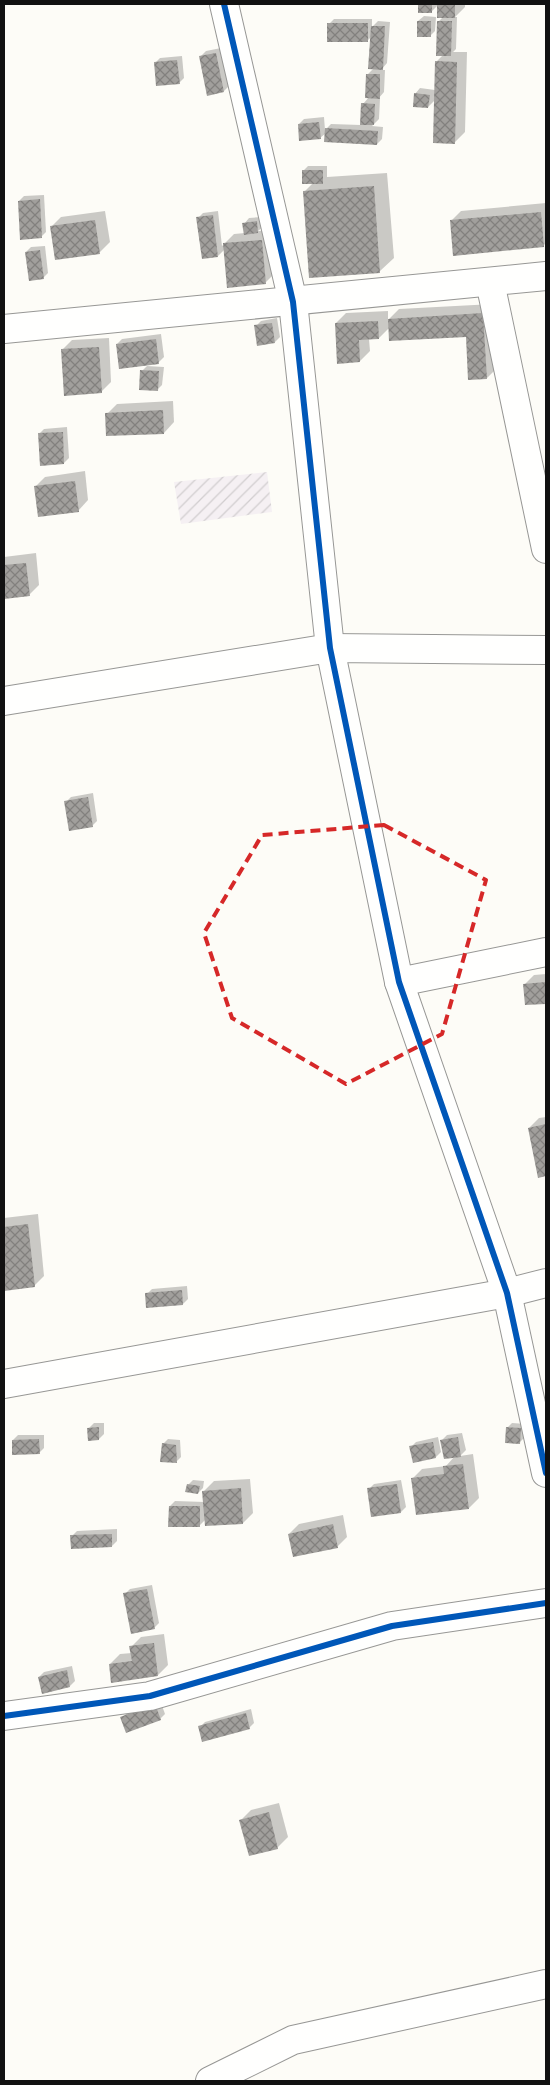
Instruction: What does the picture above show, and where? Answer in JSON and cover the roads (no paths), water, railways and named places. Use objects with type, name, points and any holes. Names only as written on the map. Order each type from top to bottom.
[{"type":"street","points":[[224,4],[293,302],[330,648],[399,982],[507,1293],[546,1473]]},
{"type":"street","points":[[4,329],[546,276]]},
{"type":"street","points":[[490,282],[546,549]]},
{"type":"street","points":[[4,701],[330,648],[546,650]]},
{"type":"street","points":[[399,982],[546,952]]},
{"type":"street","points":[[4,1384],[507,1293],[546,1283]]},
{"type":"street","points":[[4,1716],[150,1696],[392,1626],[546,1603]]},
{"type":"street","points":[[210,2081],[293,2040],[546,1984]]}]
